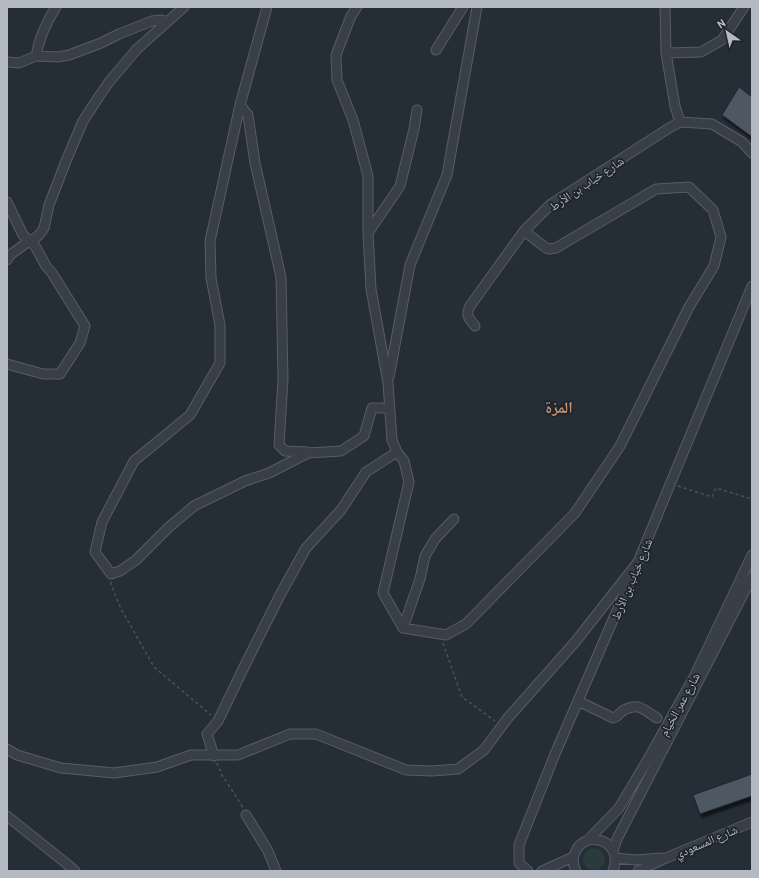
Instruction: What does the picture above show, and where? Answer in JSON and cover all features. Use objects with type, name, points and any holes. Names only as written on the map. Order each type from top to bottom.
[{"type":"street","points":[[36,56],[42,32],[56,7]]},
{"type":"street","points":[[7,260],[10,255],[40,234],[44,228],[49,205],[83,122],[109,82],[133,54],[184,7]]},
{"type":"street","points":[[267,7],[240,105],[210,241],[211,278],[220,326],[220,363],[190,415],[134,461],[102,522],[95,552],[111,574],[120,571],[136,560],[169,527],[194,506],[245,481],[269,473],[308,452]]},
{"type":"street","points":[[357,7],[351,16],[336,55],[337,80],[354,120],[368,176],[368,233],[371,289],[388,383],[392,440],[397,452],[404,462],[409,482],[383,593],[403,628]]},
{"type":"street","points":[[436,50],[463,7]]},
{"type":"street","points":[[388,383],[410,265],[447,175],[477,7]]},
{"type":"street","points":[[665,7],[666,53],[675,106],[680,122],[712,124],[742,142],[752,153]]},
{"type":"street","points":[[666,53],[701,52],[722,40],[744,7]]},
{"type":"street","points":[[7,62],[19,63],[36,56],[58,57],[69,55],[101,44],[119,34],[152,21],[162,20],[167,22]]},
{"type":"street","points":[[240,105],[248,115],[255,163],[282,277],[283,378],[279,445],[285,451],[341,451],[364,436],[372,408],[390,408]]},
{"type":"street","points":[[368,233],[400,186],[418,110]]},
{"type":"street","name":"شارع خباب بن الأرط","points":[[475,326],[468,316],[470,306],[524,231],[551,204],[680,122]]},
{"type":"street","points":[[403,628],[446,635],[466,624],[575,513],[620,446],[689,307],[714,266],[721,237],[713,210],[689,188],[656,189],[556,248],[546,248],[524,231]]},
{"type":"street","points":[[7,202],[23,235],[35,246],[42,260],[52,272],[85,326],[80,343],[60,374],[44,374],[7,364]]},
{"type":"street","name":"شارع خباب بن الأرط","points":[[528,871],[520,863],[519,845],[555,754],[671,484],[752,286]]},
{"type":"street","points":[[214,756],[206,734],[218,721],[280,595],[306,548],[341,510],[366,472],[397,452]]},
{"type":"street","points":[[403,628],[420,579],[425,556],[435,539],[454,519]]},
{"type":"street","name":"شارع عمر الخيام","points":[[573,857],[580,844],[587,841],[619,808],[647,761],[694,677],[752,555]]},
{"type":"street","points":[[7,749],[17,755],[60,768],[114,773],[157,767],[191,755],[238,755],[290,734],[316,734],[406,770],[432,772],[458,769],[484,750],[506,719],[576,641],[638,562]]},
{"type":"street","name":"شارع عمر الخيام","points":[[613,871],[615,865],[614,854],[617,839],[752,577]]},
{"type":"street","points":[[578,701],[613,718],[617,717],[621,712],[633,706],[637,706],[657,718]]},
{"type":"street","points":[[246,815],[268,851],[276,871]]},
{"type":"street","points":[[7,816],[75,871]]},
{"type":"street","name":"شارع المسعودي","points":[[638,871],[752,822]]},
{"type":"street","points":[[587,841],[593,839],[599,840],[609,845],[614,854],[635,860],[666,858]]},
{"type":"street","points":[[542,871],[573,857],[573,863],[576,871]]},
{"type":"path","points":[[671,484],[712,497],[716,488],[752,500]]},
{"type":"path","points":[[111,574],[111,584],[121,609],[154,667],[218,721]]},
{"type":"path","points":[[440,634],[462,697],[502,726]]},
{"type":"path","points":[[214,756],[222,774],[246,815]]},
{"type":"shaded area","points":[[594,848],[602,851],[605,859],[602,867],[594,870],[586,867],[583,859],[586,851]]},
{"type":"building","points":[[739,87],[752,97],[752,137],[722,115]]},
{"type":"building","points":[[752,774],[752,796],[700,814],[693,795]]},
{"type":"district","name":"المزة","points":[[559,406]]}]
